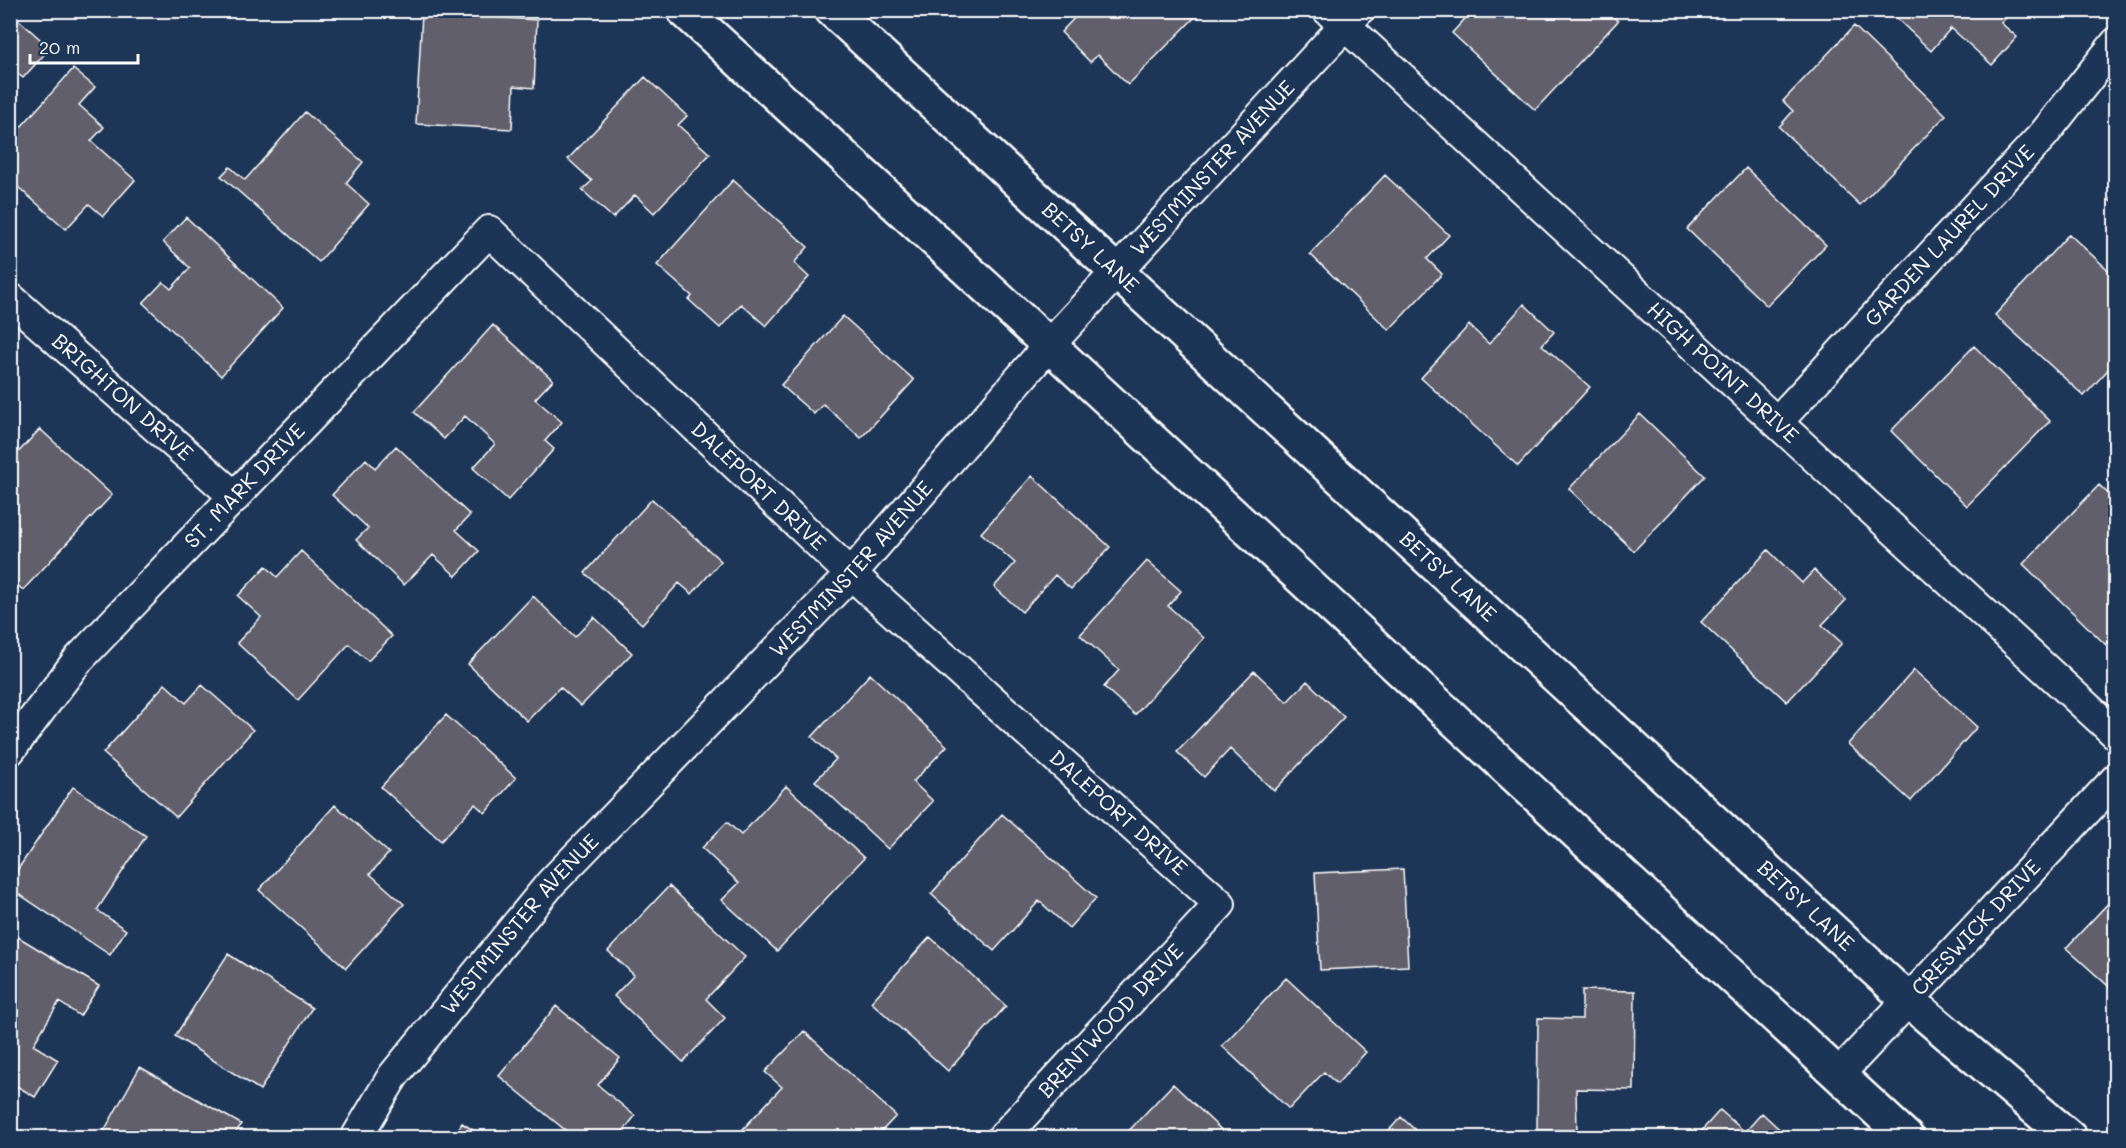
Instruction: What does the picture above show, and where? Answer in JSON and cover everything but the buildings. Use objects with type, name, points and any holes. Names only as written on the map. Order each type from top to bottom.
[{"type":"main road","points":[[684,10],[1907,1137]]},
{"type":"main road","name":"BETSY LANE","points":[[832,10],[1908,1000],[2070,1137]]},
{"type":"street","name":"WESTMINSTER AVENUE","points":[[356,1137],[393,1076],[550,883],[851,574],[1049,345],[1344,16]]},
{"type":"street","name":"HIGH POINT DRIVE","points":[[1344,16],[1777,422],[2115,734]]},
{"type":"street","name":"GARDEN LAUREL DRIVE","points":[[1777,422],[2044,134],[2115,44]]},
{"type":"street","name":"ST. MARK DRIVE","points":[[10,750],[78,660],[489,231]]},
{"type":"street","name":"DALEPORT DRIVE","points":[[489,231],[851,574],[1220,904]]},
{"type":"street","name":"BRIGHTON DRIVE","points":[[10,298],[235,496]]},
{"type":"street","name":"CRESWICK DRIVE","points":[[1838,1075],[2115,779]]},
{"type":"street","name":"BRENTWOOD DRIVE","points":[[1002,1137],[1220,904]]}]
